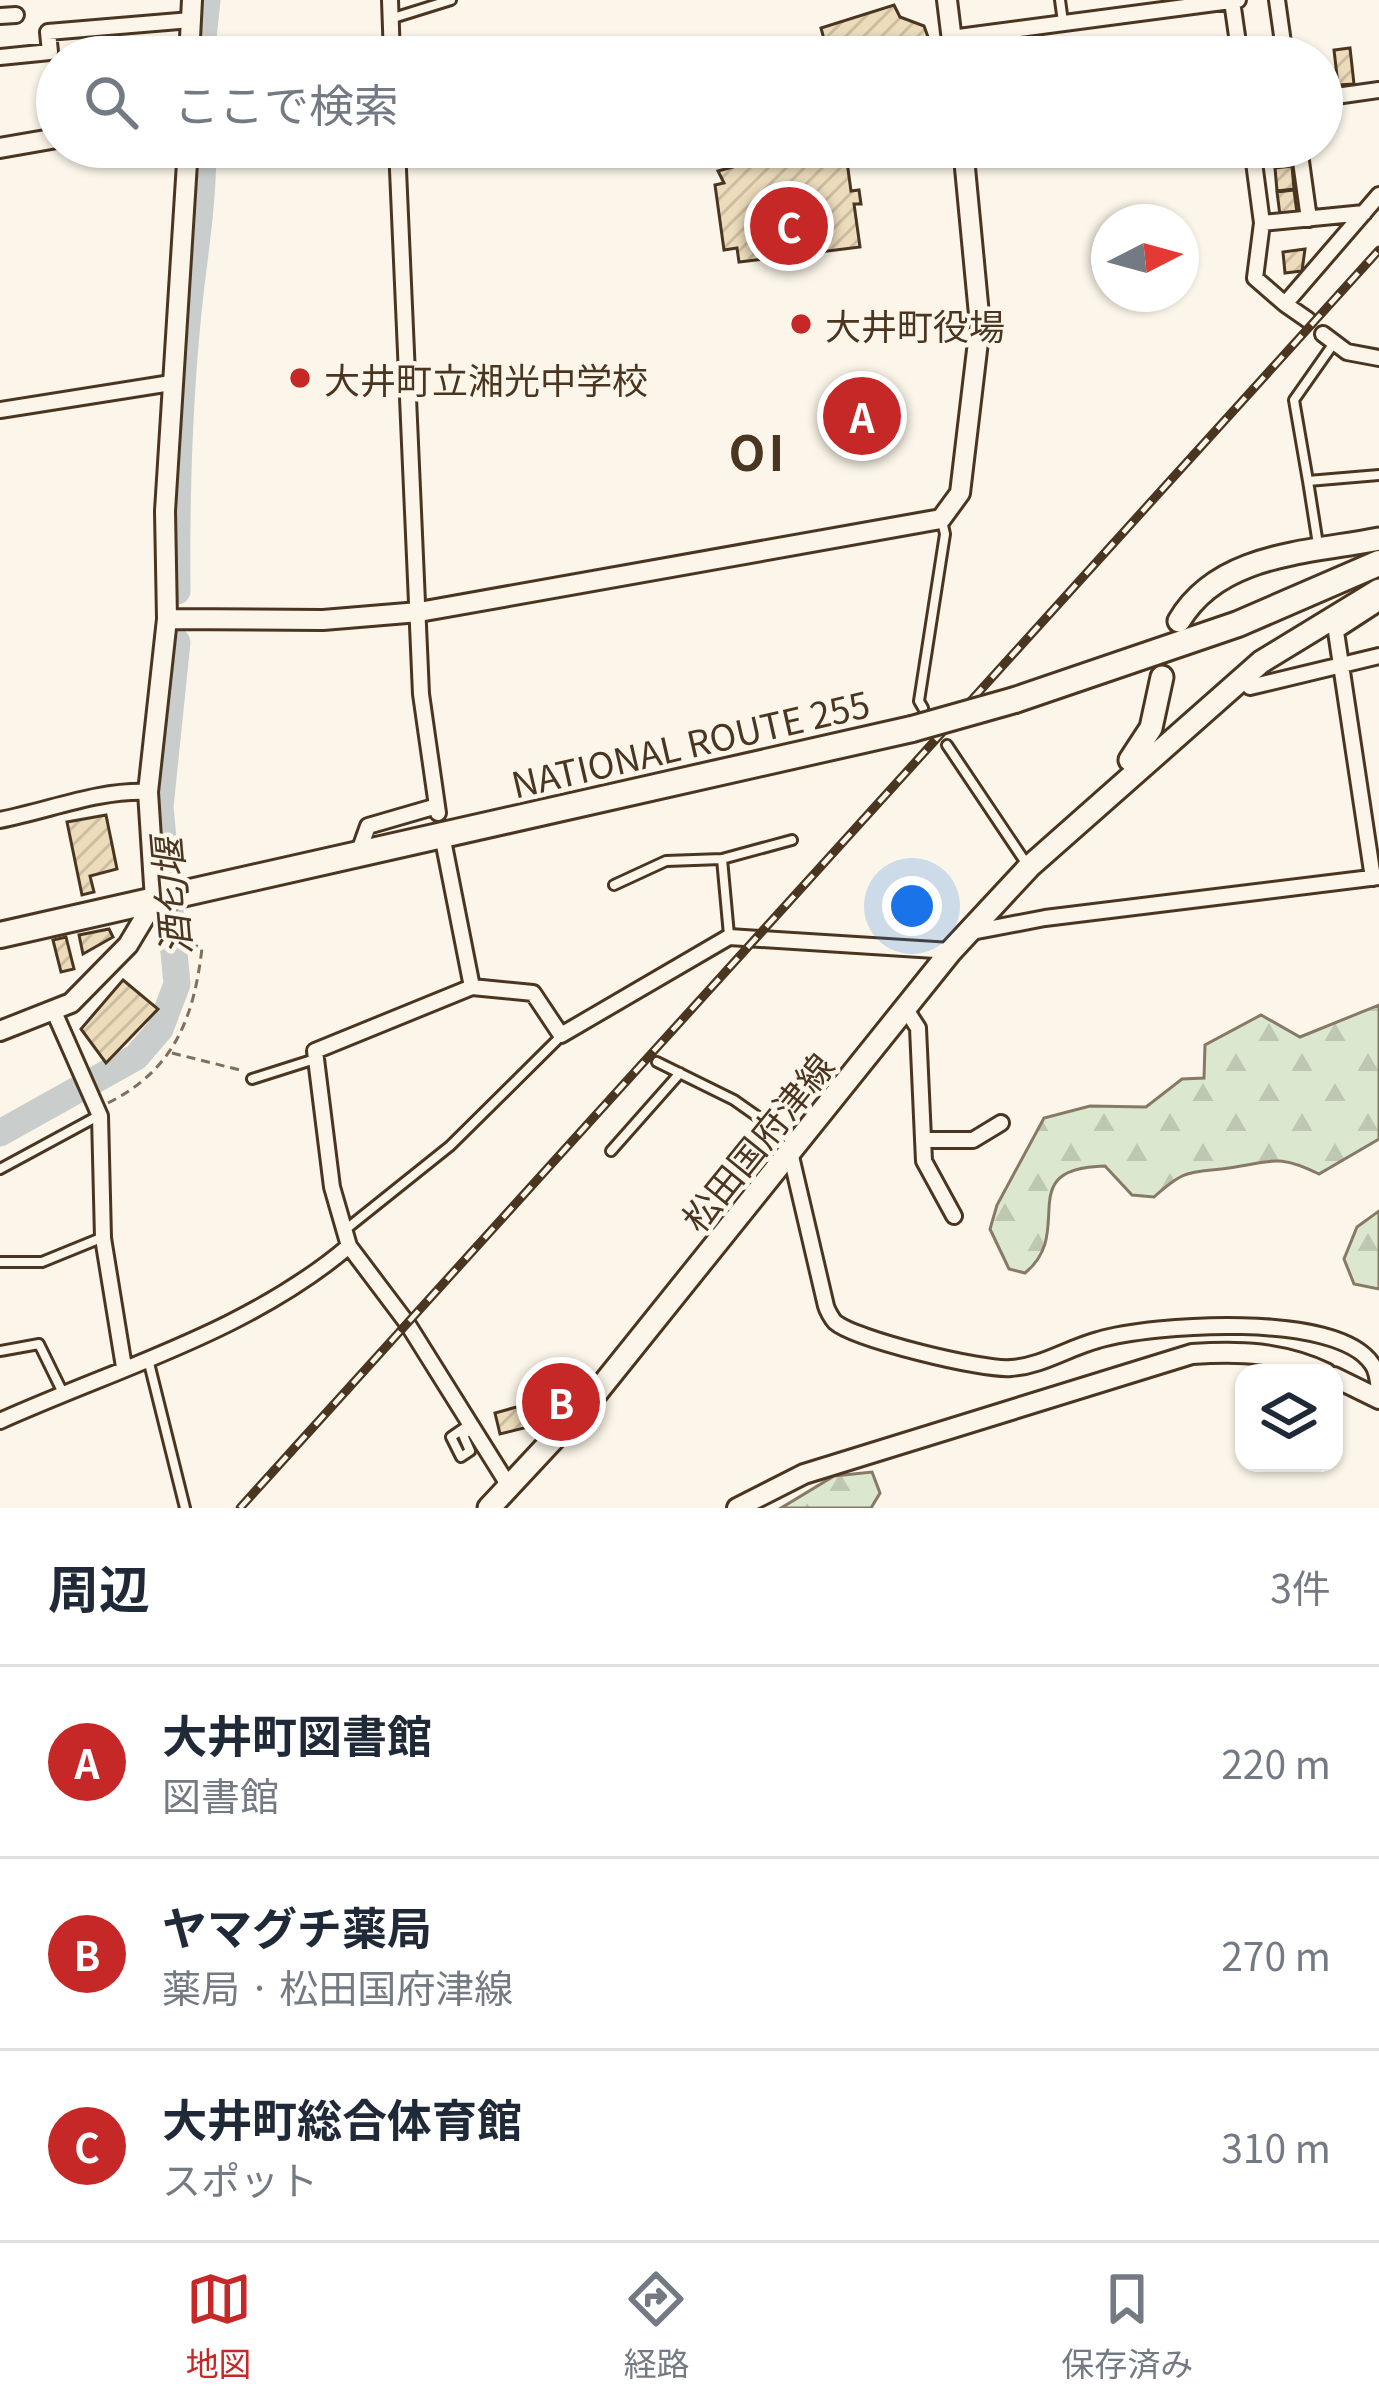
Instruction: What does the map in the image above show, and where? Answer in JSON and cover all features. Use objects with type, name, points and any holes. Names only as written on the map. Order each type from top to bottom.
[{"type":"highway","name":"NATIONAL ROUTE 255","points":[[0,935],[1015,700],[1238,624],[1379,563]]},
{"type":"main road","points":[[1179,621],[1190,602],[1234,568],[1379,539]]},
{"type":"main road","name":"松田国府津線","points":[[491,1507],[597,1392],[904,1008],[1029,867],[1261,662],[1379,590]]},
{"type":"main road","name":"松田国府津線","points":[[1079,820],[1143,745],[1162,677]]},
{"type":"street","points":[[390,0],[391,36]]},
{"type":"street","points":[[947,0],[951,36]]},
{"type":"street","points":[[1005,36],[1063,23],[1235,0],[1238,36]]},
{"type":"street","points":[[1277,0],[1283,36]]},
{"type":"street","points":[[48,36],[48,32],[191,10]]},
{"type":"street","points":[[0,57],[36,53]]},
{"type":"street","points":[[1343,95],[1379,90]]},
{"type":"street","points":[[0,148],[36,142]]},
{"type":"street","points":[[0,1031],[55,1014],[128,945],[159,899],[148,792],[166,619],[171,383],[186,168]]},
{"type":"street","points":[[358,854],[368,826],[438,809],[421,694],[399,168]]},
{"type":"street","points":[[166,619],[323,620],[419,612],[941,519],[960,493],[980,325],[965,168]]},
{"type":"street","points":[[1255,168],[1262,223],[1255,278],[1308,320]]},
{"type":"street","points":[[1301,168],[1309,219]]},
{"type":"street","points":[[1285,304],[1379,195]]},
{"type":"street","points":[[1262,223],[1364,213]]},
{"type":"street","points":[[1329,339],[1347,352],[1379,358]]},
{"type":"street","points":[[0,410],[171,383]]},
{"type":"street","points":[[967,933],[1045,918],[1376,877],[1336,628],[1379,603]]},
{"type":"street","points":[[1250,687],[1379,656]]},
{"type":"street","points":[[0,820],[60,808],[105,791],[148,792]]},
{"type":"street","points":[[444,845],[472,987]]},
{"type":"street","points":[[509,1486],[346,1238],[332,1187],[315,1051],[472,987],[533,993],[561,1035],[729,937],[951,951]]},
{"type":"street","points":[[904,1008],[918,1028],[924,1162],[954,1216]]},
{"type":"street","points":[[55,1014],[98,1110],[103,1238],[124,1367]]},
{"type":"street","points":[[923,1140],[973,1140],[1001,1123]]},
{"type":"street","points":[[792,1148],[826,1306],[833,1321],[856,1332],[986,1369],[1034,1363],[1100,1339],[1208,1328],[1301,1331],[1339,1339],[1361,1353],[1374,1365],[1379,1390]]},
{"type":"street","points":[[0,1421],[230,1324],[310,1280],[346,1238]]},
{"type":"street","points":[[737,1508],[804,1474],[1192,1354],[1237,1351],[1301,1364]]},
{"type":"street","points":[[1343,1381],[1379,1399]]},
{"type":"lane","points":[[390,19],[451,0]]},
{"type":"lane","points":[[1060,0],[1063,23]]},
{"type":"lane","points":[[1317,538],[1294,400],[1329,339]]},
{"type":"lane","points":[[1308,481],[1379,475]]},
{"type":"lane","points":[[918,719],[945,534],[941,519]]},
{"type":"lane","points":[[947,745],[1029,867]]},
{"type":"lane","points":[[614,885],[666,861],[722,860],[792,840]]},
{"type":"lane","points":[[722,860],[729,937]]},
{"type":"lane","points":[[346,1238],[451,1146],[561,1035]]},
{"type":"lane","points":[[250,1075],[316,1059]]},
{"type":"lane","points":[[657,1062],[734,1100],[792,1148]]},
{"type":"lane","points":[[610,1150],[680,1073]]},
{"type":"lane","points":[[0,1169],[98,1110]]},
{"type":"lane","points":[[0,1262],[43,1262],[103,1238]]},
{"type":"lane","points":[[0,1351],[39,1344],[63,1393]]},
{"type":"lane","points":[[147,1358],[185,1508]]},
{"type":"path","points":[[98,1110],[146,1080],[171,1053],[192,1007],[202,948],[170,935]]},
{"type":"path","points":[[171,1053],[250,1075]]},
{"type":"green space","points":[[1379,1005],[1379,1139],[1319,1174],[1293,1163],[1265,1162],[1188,1174],[1154,1197],[1132,1195],[1105,1166],[1077,1169],[1060,1178],[1052,1190],[1040,1256],[1025,1273],[1009,1269],[990,1229],[997,1205],[1044,1118],[1090,1106],[1146,1107],[1182,1079],[1204,1078],[1205,1045],[1261,1015],[1300,1037]]},
{"type":"green space","points":[[1379,1211],[1379,1289],[1354,1284],[1344,1259],[1357,1227]]},
{"type":"green space","points":[[872,1472],[880,1493],[871,1508],[781,1508],[834,1476]]},
{"type":"building","points":[[894,5],[900,17],[924,26],[928,36],[823,36],[821,28]]},
{"type":"building","points":[[1350,48],[1354,84],[1343,85],[1343,49]]},
{"type":"building","points":[[848,168],[851,191],[859,190],[861,204],[854,204],[860,247],[739,262],[737,248],[724,250],[715,185],[724,183],[718,171]]},
{"type":"building","points":[[1275,168],[1292,168],[1294,189],[1277,191]]},
{"type":"building","points":[[1294,190],[1297,213],[1280,215],[1277,192]]},
{"type":"building","points":[[1305,249],[1302,271],[1285,273],[1283,252]]},
{"type":"building","points":[[106,815],[117,869],[90,876],[94,892],[82,895],[67,822]]},
{"type":"building","points":[[109,929],[113,937],[83,954],[79,935]]},
{"type":"building","points":[[66,937],[74,969],[61,972],[53,940]]},
{"type":"building","points":[[123,980],[158,1009],[106,1063],[81,1029]]},
{"type":"building","points":[[542,1400],[548,1422],[500,1434],[495,1413]]},
{"type":"waterway","name":"酒匂堰","points":[[203,36],[207,0]]},
{"type":"waterway","name":"酒匂堰","points":[[177,591],[181,400],[202,168]]},
{"type":"waterway","name":"酒匂堰","points":[[0,1133],[136,1057],[160,1029],[177,984],[160,807],[177,642]]},
{"type":"railway","points":[[240,1508],[1379,250]]},
{"type":"place","name":"大井町総合体育館","points":[[789,226]]},
{"type":"place","name":"大井町役場","points":[[801,324]]},
{"type":"place","name":"大井町立湘光中学校","points":[[300,378]]},
{"type":"place","name":"大井町図書館","points":[[862,416]]},
{"type":"place","name":"ヤマグチ薬局","points":[[561,1402]]},
{"type":"district","name":"OI","points":[[758,450]]}]
